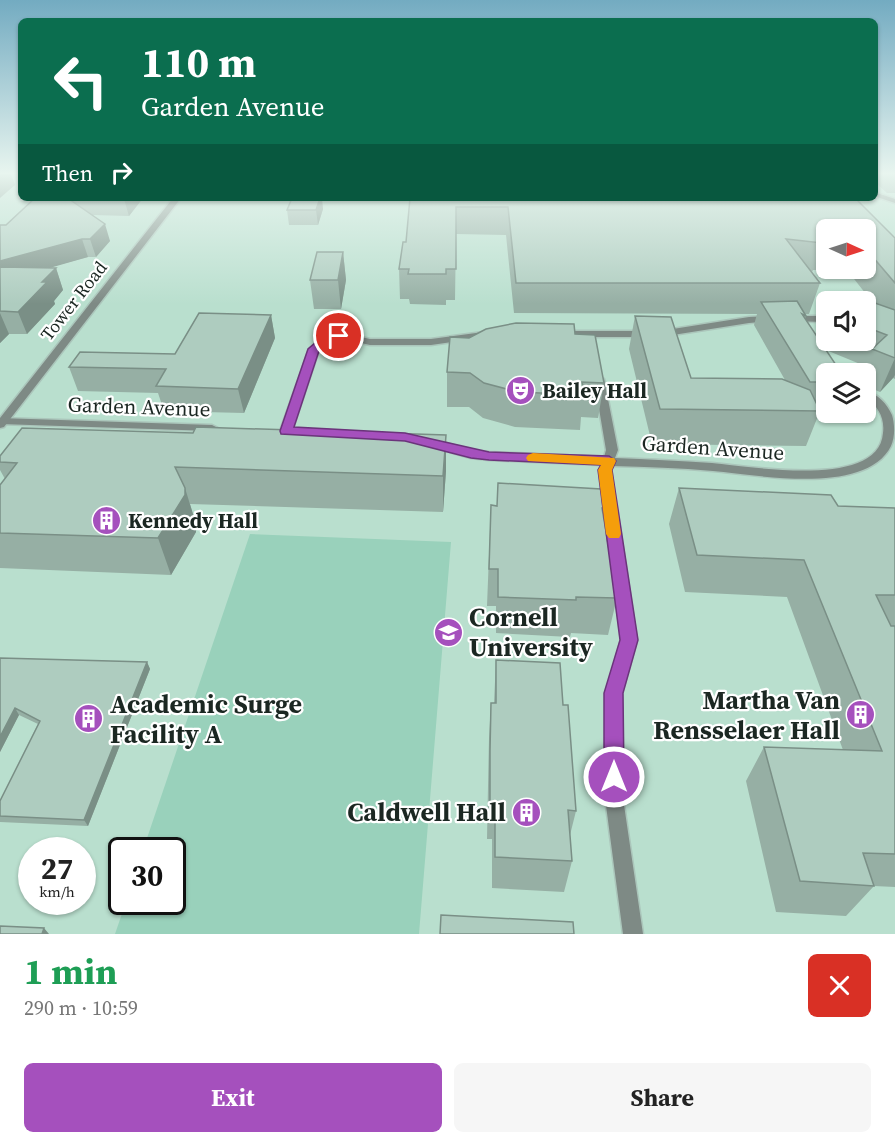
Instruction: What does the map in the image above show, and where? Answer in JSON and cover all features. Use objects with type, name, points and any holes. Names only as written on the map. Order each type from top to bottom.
[{"type":"street","name":"Tower Road","points":[[1,423],[162,218]]},
{"type":"street","points":[[546,334],[660,334],[749,320],[798,324],[816,321]]},
{"type":"street","points":[[286,431],[314,349],[325,340],[344,336],[370,342],[431,342],[477,334],[503,334]]},
{"type":"street","points":[[591,334],[594,350]]},
{"type":"street","points":[[598,372],[612,450],[605,470],[629,640],[614,693],[614,798],[633,934]]},
{"type":"street","name":"Garden Avenue","points":[[424,441],[471,454],[489,456],[823,473],[850,470],[869,463],[887,446],[890,436],[889,423],[885,412],[876,400]]},
{"type":"street","name":"Garden Avenue","points":[[1,423],[226,429]]},
{"type":"street","points":[[271,430],[299,431]]},
{"type":"shaded area","name":"Cornell University","points":[[0,218],[895,218],[895,934],[0,934]]},
{"type":"shaded area","points":[[250,534],[451,542],[419,934],[115,934],[122,915],[186,915],[186,837],[147,837]]},
{"type":"building","points":[[14,218],[96,218],[105,224],[90,239],[82,239],[0,261],[0,225],[6,225]]},
{"type":"building","points":[[408,218],[456,218],[456,269],[446,269],[446,274],[408,274],[409,269],[399,269],[403,242],[406,242]]},
{"type":"building","points":[[509,218],[875,218],[895,238],[895,283],[876,261],[876,219],[816,219],[816,242],[786,239],[820,283],[516,283]]},
{"type":"building","points":[[317,252],[343,252],[338,280],[310,280]]},
{"type":"building","points":[[0,267],[56,268],[42,282],[47,282],[18,312],[0,311]]},
{"type":"building","points":[[797,301],[806,316],[802,314],[816,335],[816,351],[827,351],[835,363],[816,363],[816,382],[810,382],[761,302]]},
{"type":"building","points":[[876,303],[895,310],[895,358],[876,351],[876,345],[887,335],[876,331]]},
{"type":"building","points":[[199,313],[271,315],[238,389],[156,386],[166,369],[69,367],[80,352],[175,354]]},
{"type":"building","points":[[635,316],[671,317],[691,378],[782,379],[810,390],[816,403],[816,411],[660,409]]},
{"type":"building","points":[[516,323],[574,324],[575,334],[595,335],[604,383],[582,382],[585,395],[518,392],[484,383],[470,373],[447,372],[450,337],[469,338],[486,329]]},
{"type":"building","points":[[196,427],[446,435],[443,476],[175,467],[185,488],[185,495],[158,538],[0,533],[0,485],[17,463],[0,462],[0,456],[22,428],[193,433]]},
{"type":"building","points":[[498,483],[601,489],[617,598],[576,597],[576,600],[498,597],[498,569],[489,569],[491,505],[497,506]]},
{"type":"building","points":[[679,488],[831,495],[838,506],[895,508],[895,595],[876,595],[891,626],[895,626],[895,854],[863,853],[874,886],[800,881],[764,747],[882,751],[804,560],[697,555]]},
{"type":"building","name":"Academic Surge Facility A","points":[[0,658],[147,662],[84,820],[0,816],[0,801],[40,721],[15,708],[0,737]]},
{"type":"building","name":"Caldwell Hall","points":[[496,660],[560,663],[563,705],[568,705],[576,811],[568,810],[572,861],[495,857],[495,806],[490,806],[490,751],[491,703],[496,703]]},
{"type":"building","points":[[441,915],[573,922],[574,934],[440,934]]},
{"type":"building","points":[[0,926],[44,928],[42,934],[0,934]]},
{"type":"slow traffic","points":[[533,458],[609,461],[605,470],[614,534]]},
{"type":"place","name":"Bailey Hall","points":[[521,391]]},
{"type":"place","name":"Kennedy Hall","points":[[107,521]]},
{"type":"place","name":"Cornell University","points":[[448,632]]},
{"type":"place","name":"Martha Van Rensselaer Hall","points":[[861,715]]},
{"type":"place","name":"Academic Surge Facility A","points":[[89,719]]},
{"type":"place","name":"Caldwell Hall","points":[[527,812]]},
{"type":"route","points":[[339,336],[325,340],[315,347],[286,431],[368,433],[405,437],[471,454],[489,456],[609,461],[605,470],[629,640],[614,693],[614,777]]}]
